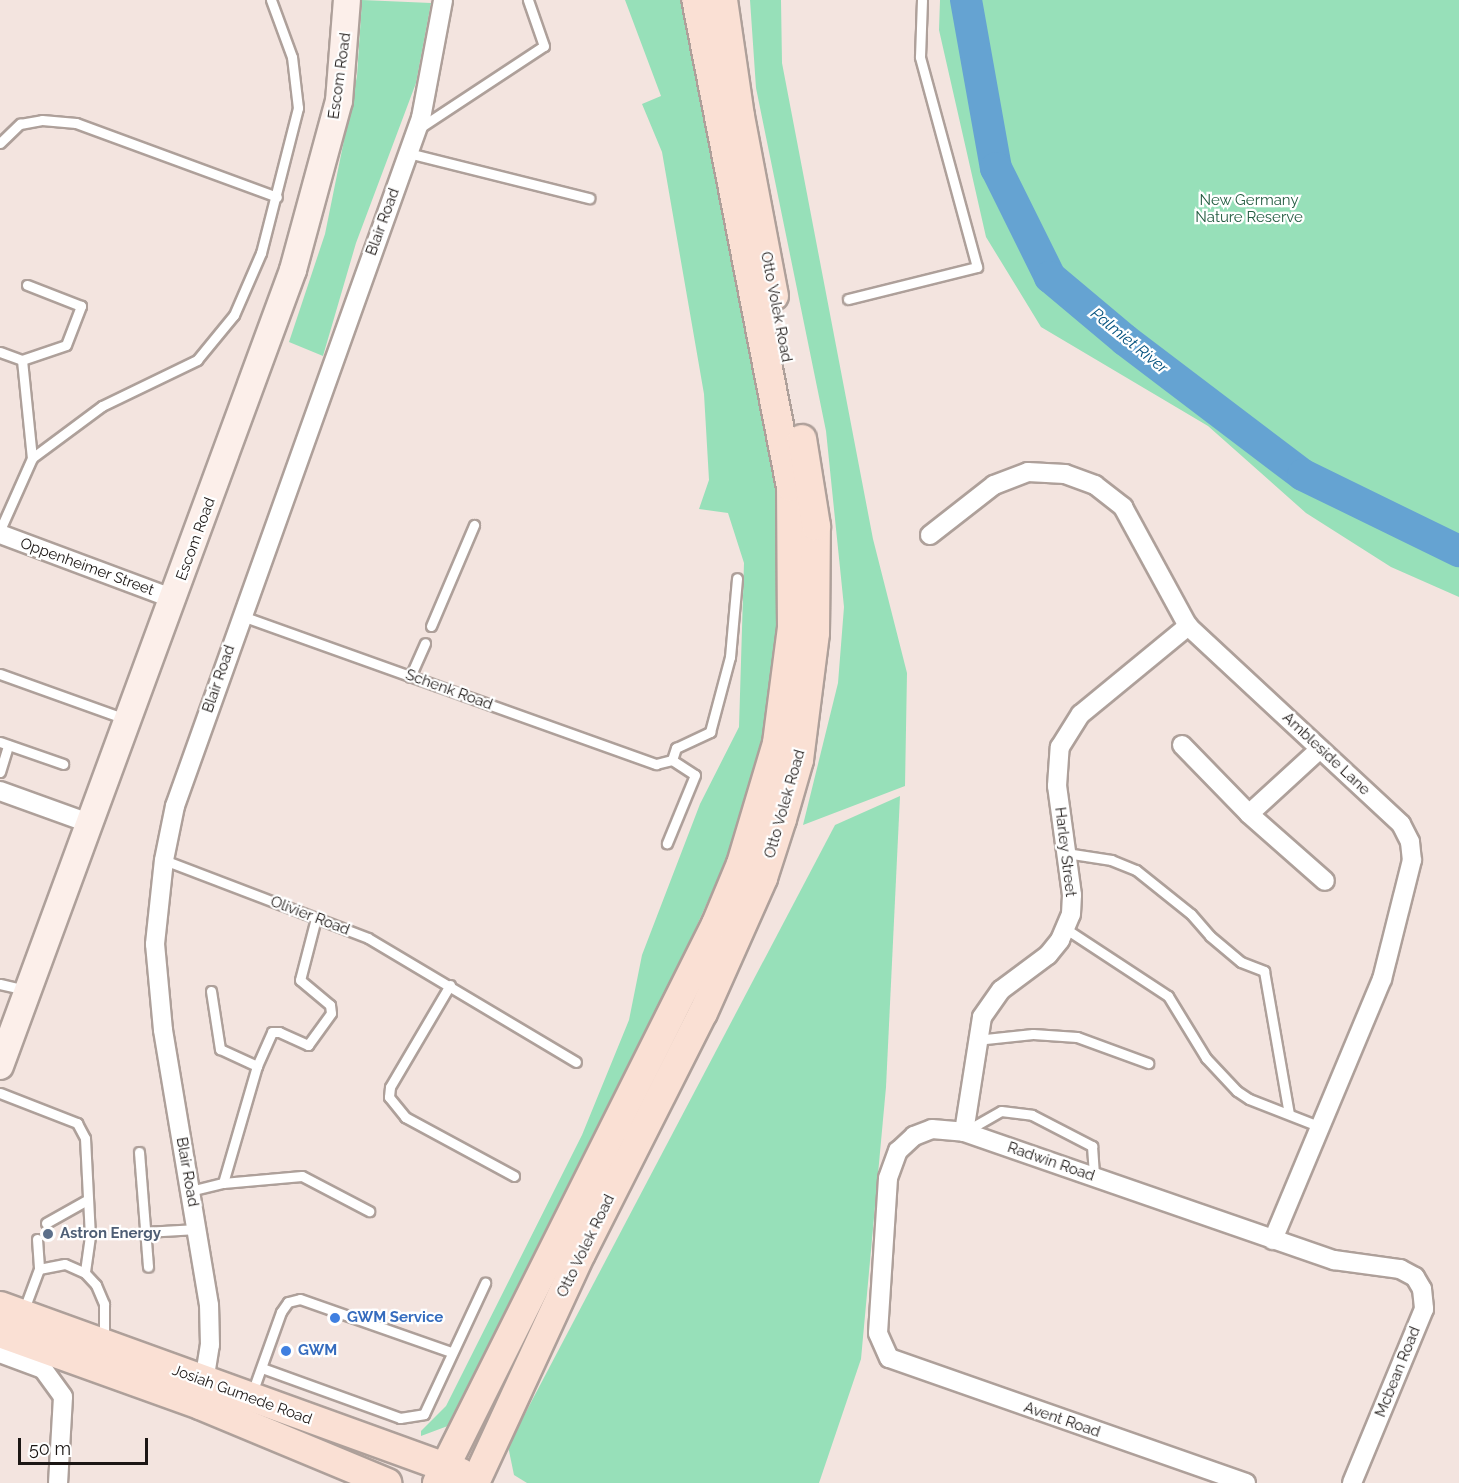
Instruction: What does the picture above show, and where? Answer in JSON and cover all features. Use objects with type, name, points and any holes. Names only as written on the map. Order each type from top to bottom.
[{"type":"main road","name":"Otto Volek Road","points":[[441,1475],[716,924],[741,864],[777,743],[792,627],[790,487],[696,0]]},
{"type":"main road","name":"Otto Volek Road","points":[[479,1482],[581,1254],[735,944],[763,878],[799,760],[815,633],[816,526],[740,116],[723,0]]},
{"type":"main road","name":"Josiah Gumede Road","points":[[11,1310],[250,1398],[441,1475],[479,1482]]},
{"type":"main road","name":"Josiah Gumede Road","points":[[0,1333],[200,1406],[387,1483]]},
{"type":"main road","points":[[317,1455],[344,1483]]},
{"type":"street","name":"Escom Road","points":[[0,1066],[174,599],[293,270],[321,178],[339,101],[347,0]]},
{"type":"street","name":"Blair Road","points":[[204,1382],[210,1326],[163,1030],[154,944],[164,860],[175,806],[416,130],[439,34],[443,0]]},
{"type":"street","name":"Ambleside Lane","points":[[930,535],[994,485],[1028,472],[1082,479],[1123,507],[1188,627],[1401,824],[1410,842],[1412,860],[1382,979],[1274,1240]]},
{"type":"street","name":"Oppenheimer Street","points":[[0,534],[174,599]]},
{"type":"street","name":"Harley Street","points":[[964,1132],[976,1040],[989,1004],[1048,955],[1066,929],[1072,895],[1056,764],[1068,731],[1081,714],[1188,627]]},
{"type":"street","points":[[1182,745],[1249,814],[1325,881]]},
{"type":"street","points":[[1249,814],[1320,749]]},
{"type":"street","points":[[0,790],[89,823]]},
{"type":"street","name":"Radwin Road","points":[[883,1349],[878,1333],[888,1178],[898,1151],[914,1136],[932,1129],[964,1132],[1334,1260],[1400,1269]]},
{"type":"street","name":"Mcbean Road","points":[[1352,1483],[1424,1309],[1422,1289],[1415,1277],[1400,1269]]},
{"type":"street","name":"Avent Road","points":[[883,1349],[900,1364],[1246,1483]]},
{"type":"street","points":[[0,1353],[43,1369],[63,1397],[58,1483]]},
{"type":"lane","points":[[0,530],[32,458],[102,406],[197,360],[217,340],[250,285],[277,197],[298,108],[292,57],[271,0]]},
{"type":"lane","points":[[416,130],[544,46],[528,0]]},
{"type":"lane","points":[[848,299],[977,267],[920,57],[922,0]]},
{"type":"lane","points":[[0,143],[20,124],[42,120],[76,123],[277,197]]},
{"type":"lane","points":[[408,153],[589,198]]},
{"type":"lane","points":[[0,352],[22,360],[66,345],[81,306],[27,285]]},
{"type":"lane","points":[[22,360],[32,458]]},
{"type":"lane","points":[[431,627],[474,525]]},
{"type":"lane","points":[[667,843],[695,775],[672,760],[676,748],[710,732],[730,657],[737,578]]},
{"type":"lane","name":"Schenk Road","points":[[242,616],[656,764],[672,760]]},
{"type":"lane","points":[[410,677],[424,643]]},
{"type":"lane","points":[[0,674],[128,720]]},
{"type":"lane","points":[[0,772],[4,744],[63,764]]},
{"type":"lane","points":[[1066,853],[1111,860],[1136,870],[1191,914],[1210,936],[1241,962],[1264,971],[1289,1114]]},
{"type":"lane","name":"Olivier Road","points":[[164,860],[368,938],[576,1062]]},
{"type":"lane","points":[[223,1183],[257,1066],[272,1032],[279,1032],[308,1045],[331,1012],[330,1005],[300,980],[316,918]]},
{"type":"lane","points":[[1066,929],[1168,996],[1206,1058],[1237,1091],[1321,1127]]},
{"type":"lane","points":[[0,984],[28,991]]},
{"type":"lane","points":[[450,985],[390,1087],[389,1097],[405,1117],[514,1176]]},
{"type":"lane","points":[[211,991],[220,1048],[257,1066]]},
{"type":"lane","points":[[976,1040],[1033,1034],[1077,1037],[1148,1063]]},
{"type":"lane","points":[[0,1093],[77,1123],[85,1138],[90,1236],[85,1273]]},
{"type":"lane","points":[[964,1132],[1001,1111],[1032,1115],[1092,1146],[1094,1177]]},
{"type":"lane","points":[[139,1152],[148,1267]]},
{"type":"lane","points":[[190,1191],[223,1183],[309,1177],[369,1211]]},
{"type":"lane","points":[[46,1223],[87,1200]]},
{"type":"lane","points":[[146,1232],[196,1229]]},
{"type":"lane","points":[[37,1239],[35,1250],[39,1269]]},
{"type":"lane","points":[[11,1310],[39,1269],[65,1264],[85,1273],[104,1304],[105,1345]]},
{"type":"lane","points":[[262,1368],[400,1418],[412,1418],[431,1406],[451,1352],[485,1283]]},
{"type":"lane","points":[[250,1398],[281,1312],[288,1302],[300,1299],[451,1352]]},
{"type":"green space","points":[[362,0],[431,3],[416,83],[356,243],[323,356],[289,342],[325,234],[357,76]]},
{"type":"green space","points":[[625,0],[681,0],[775,484],[782,591],[773,688],[757,767],[733,845],[689,943],[453,1424],[421,1436],[421,1431],[446,1406],[582,1135],[629,1020],[642,955],[700,804],[739,727],[744,563],[728,513],[699,509],[709,480],[704,394],[662,152],[642,104],[661,96]]},
{"type":"green space","points":[[750,0],[781,0],[782,63],[873,539],[907,673],[905,786],[803,825],[838,683],[844,607],[826,431],[756,88]]},
{"type":"green space","name":"New Germany Nature Reserve","points":[[940,0],[1459,0],[1459,597],[1391,567],[1306,513],[1208,426],[1041,327],[986,237],[939,30]]},
{"type":"green space","points":[[900,796],[886,1087],[861,1359],[819,1483],[527,1483],[514,1475],[508,1446],[835,825]]},
{"type":"waterway","name":"Palmiet River","points":[[966,0],[996,168],[1050,277],[1125,340],[1303,475],[1459,551]]},
{"type":"place","name":"Astron Energy","points":[[48,1234]]},
{"type":"place","name":"GWM Service","points":[[335,1318]]},
{"type":"place","name":"GWM","points":[[286,1351]]}]
